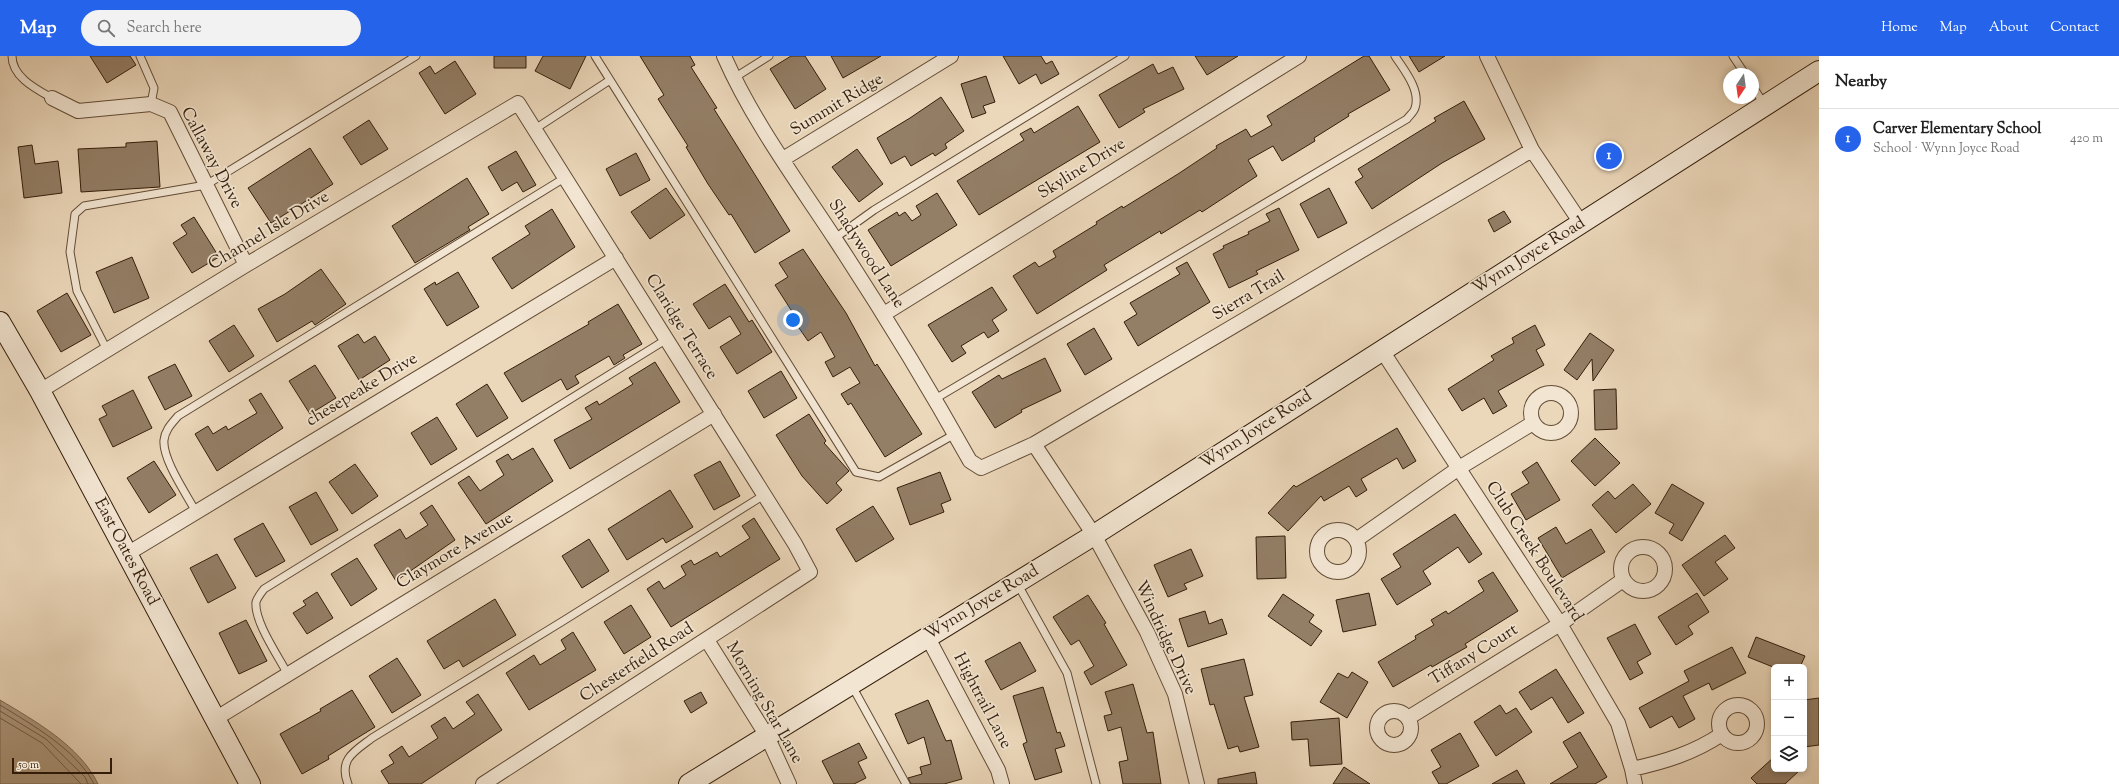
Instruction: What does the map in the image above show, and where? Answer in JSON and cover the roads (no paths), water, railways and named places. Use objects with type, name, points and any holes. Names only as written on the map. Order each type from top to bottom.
[{"type":"street","name":"Shadywood Lane","points":[[724,56],[734,78],[783,159],[884,314],[970,462],[981,468]]},
{"type":"street","name":"Summit Ridge","points":[[783,159],[951,56]]},
{"type":"street","name":"Skyline Drive","points":[[884,314],[1299,56]]},
{"type":"street","points":[[1487,56],[1532,150],[1581,223]]},
{"type":"street","name":"Wynn Joyce Road","points":[[689,784],[927,636],[1094,535],[1381,349],[1819,71]]},
{"type":"street","name":"Callaway Drive","points":[[52,98],[78,111],[136,104],[151,104],[170,112],[246,265]]},
{"type":"street","name":"Claridge Terrace","points":[[518,103],[566,177],[795,544],[810,572]]},
{"type":"street","name":"Channel Isle Drive","points":[[40,391],[246,265],[518,103]]},
{"type":"street","name":"Sierra Trail","points":[[981,468],[1034,444],[1532,150]]},
{"type":"street","name":"chesepeake Drive","points":[[127,554],[616,258]]},
{"type":"street","name":"East Oates Road","points":[[0,322],[40,391],[250,784]]},
{"type":"street","name":"Club Creek Boulevard","points":[[1381,349],[1560,624],[1618,723],[1632,768],[1635,784]]},
{"type":"street","name":"Claymore Avenue","points":[[215,719],[714,414]]},
{"type":"street","points":[[1356,540],[1459,468],[1533,423]]},
{"type":"street","name":"Windridge Drive","points":[[1034,444],[1094,535],[1147,632],[1175,694],[1197,784]]},
{"type":"street","name":"Chesterfield Road","points":[[483,784],[810,572]]},
{"type":"street","name":"Tiffany Court","points":[[1408,718],[1560,624],[1624,580]]},
{"type":"street","name":"Hightrail Lane","points":[[927,636],[998,770],[1002,784]]},
{"type":"street","name":"Morning Star Lane","points":[[707,640],[767,736],[790,784]]},
{"type":"street","points":[[1632,768],[1656,764],[1702,748],[1722,734]]},
{"type":"lane","points":[[12,56],[12,63],[26,83],[52,98]]},
{"type":"lane","points":[[140,56],[154,88],[151,104]]},
{"type":"lane","points":[[107,350],[77,291],[70,252],[75,214],[84,206],[206,185],[416,56]]},
{"type":"lane","points":[[595,56],[856,472],[879,477],[955,434]]},
{"type":"lane","points":[[734,78],[769,56]]},
{"type":"lane","points":[[835,238],[874,210],[1125,56]]},
{"type":"lane","points":[[934,399],[1407,119],[1415,108],[1415,94],[1413,84],[1395,56]]},
{"type":"lane","points":[[1733,56],[1741,68]]},
{"type":"lane","points":[[535,129],[610,80]]},
{"type":"lane","points":[[1759,96],[1765,106]]},
{"type":"lane","points":[[196,512],[166,455],[164,441],[167,429],[178,416],[566,177]]},
{"type":"lane","points":[[288,675],[264,629],[256,609],[256,600],[264,589],[667,339]]},
{"type":"lane","points":[[348,784],[345,768],[349,755],[372,738],[764,495]]},
{"type":"lane","points":[[1017,582],[1067,673],[1096,784]]},
{"type":"lane","points":[[850,684],[906,784]]},
{"type":"water","points":[[0,700],[42,726],[68,746],[90,770],[98,784],[0,784]]},
{"type":"place","name":"Carver Elementary School","points":[[1609,156]]}]
